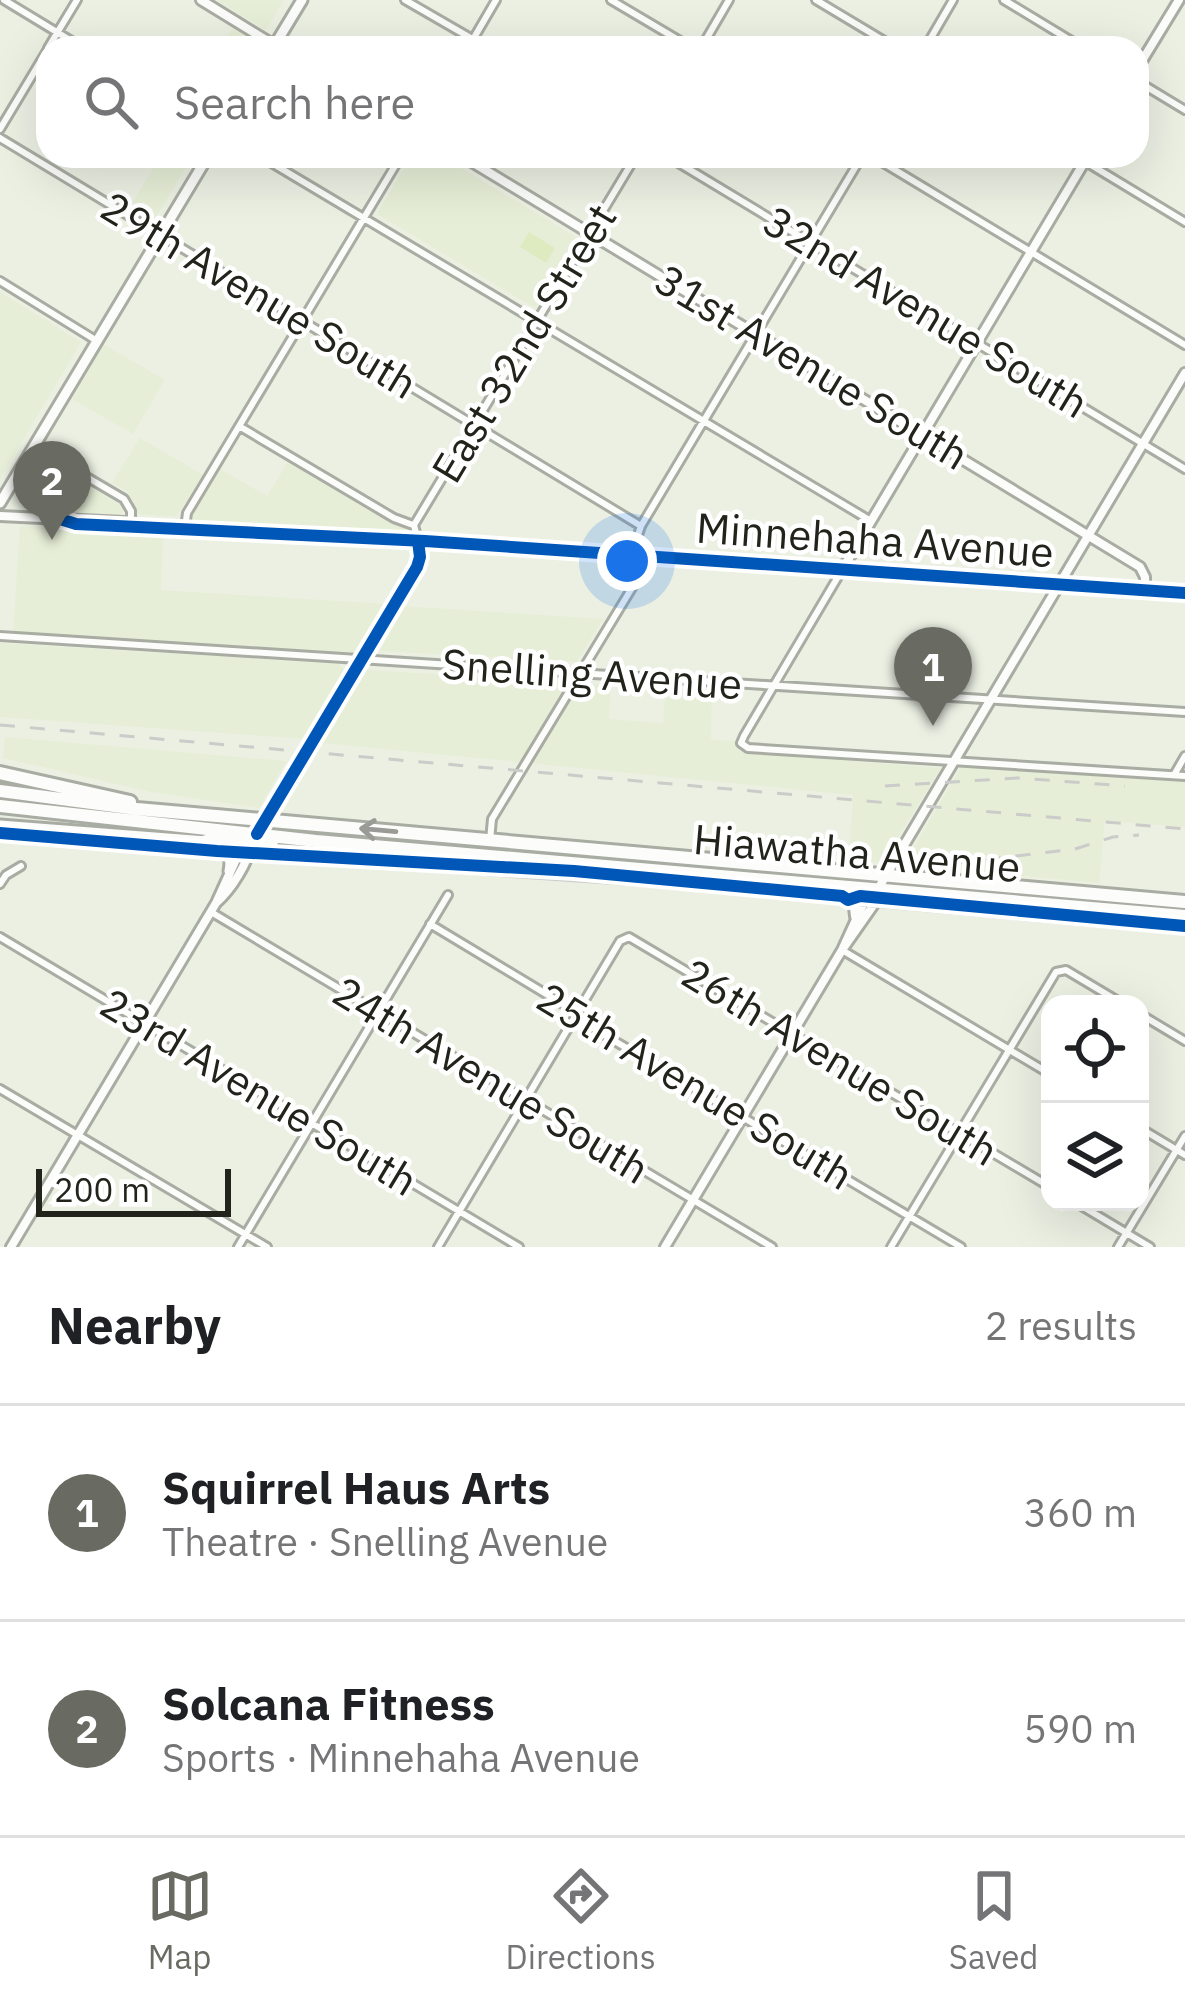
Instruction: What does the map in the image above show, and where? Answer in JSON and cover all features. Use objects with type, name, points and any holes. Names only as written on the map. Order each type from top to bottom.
[{"type":"highway","points":[[0,773],[190,814]]},
{"type":"highway","name":"Hiawatha Avenue","points":[[0,791],[190,814],[258,833],[490,840],[1185,902]]},
{"type":"highway","name":"Hiawatha Avenue","points":[[0,806],[316,841],[1185,916]]},
{"type":"highway","points":[[206,841],[258,833]]},
{"type":"highway","points":[[830,884],[855,898],[857,916]]},
{"type":"main road","points":[[282,36],[302,0]]},
{"type":"main road","points":[[0,503],[201,168]]},
{"type":"main road","points":[[0,825],[206,841],[227,850],[229,871]]},
{"type":"street","points":[[4,0],[63,36]]},
{"type":"street","points":[[56,36],[77,0]]},
{"type":"street","points":[[201,0],[258,36]]},
{"type":"street","points":[[405,0],[468,36]]},
{"type":"street","points":[[475,36],[496,0]]},
{"type":"street","points":[[611,0],[672,36]]},
{"type":"street","points":[[708,36],[729,0]]},
{"type":"street","points":[[816,0],[876,36]]},
{"type":"street","points":[[932,36],[953,0]]},
{"type":"street","points":[[1004,0],[1063,36]]},
{"type":"street","points":[[1149,50],[1178,0]]},
{"type":"street","points":[[0,129],[36,68]]},
{"type":"street","points":[[1149,88],[1185,110]]},
{"type":"street","name":"29th Avenue South","points":[[0,138],[36,161]]},
{"type":"street","name":"29th Avenue South","points":[[48,168],[641,526]]},
{"type":"street","points":[[280,168],[871,521]]},
{"type":"street","points":[[185,528],[187,513],[393,168]]},
{"type":"street","name":"31st Avenue South","points":[[482,168],[1142,569],[1145,591]]},
{"type":"street","name":"East 32nd Street","points":[[418,542],[414,526],[629,168]]},
{"type":"street","name":"32nd Avenue South","points":[[687,168],[1185,469]]},
{"type":"street","points":[[490,840],[492,819],[638,578],[641,526],[855,168]]},
{"type":"street","points":[[892,168],[1185,345]]},
{"type":"street","points":[[1078,168],[742,743],[748,748],[1185,776]]},
{"type":"street","points":[[1099,168],[1185,221]]},
{"type":"street","points":[[0,281],[98,341]]},
{"type":"street","points":[[665,1247],[842,950],[877,900],[886,876],[1185,373]]},
{"type":"street","points":[[239,425],[414,526]]},
{"type":"street","points":[[34,446],[124,499],[131,511],[130,524]]},
{"type":"street","name":"Minnehaha Avenue","points":[[0,515],[76,524],[1185,593]]},
{"type":"street","points":[[0,1240],[12,1247],[247,858],[417,567],[418,542]]},
{"type":"street","name":"Snelling Avenue","points":[[0,636],[1185,712]]},
{"type":"street","points":[[1174,775],[1185,756]]},
{"type":"street","points":[[214,908],[229,871],[258,833]]},
{"type":"street","points":[[0,884],[21,866]]},
{"type":"street","points":[[842,950],[866,898],[878,890]]},
{"type":"street","points":[[238,1247],[448,895]]},
{"type":"street","name":"24th Avenue South","points":[[214,908],[378,1012],[772,1247]]},
{"type":"street","name":"25th Avenue South","points":[[430,925],[961,1247]]},
{"type":"street","name":"23rd Avenue South","points":[[0,937],[519,1247]]},
{"type":"street","name":"26th Avenue South","points":[[576,1015],[620,940],[629,937],[1041,1182]]},
{"type":"street","points":[[842,950],[1041,1069]]},
{"type":"street","points":[[1044,995],[1059,970],[1106,995]]},
{"type":"street","points":[[891,1247],[1041,999]]},
{"type":"street","points":[[438,1247],[576,1015]]},
{"type":"street","points":[[1149,1019],[1185,1041]]},
{"type":"street","points":[[0,1089],[267,1247]]},
{"type":"street","points":[[1149,1133],[1181,1152]]},
{"type":"street","points":[[1118,1247],[1181,1152],[1185,1136]]},
{"type":"street","points":[[1090,1211],[1150,1247]]},
{"type":"shaded area","points":[[217,0],[284,0],[266,30]]},
{"type":"shaded area","points":[[235,24],[253,36],[228,36]]},
{"type":"shaded area","points":[[154,168],[186,168],[153,222],[129,208]]},
{"type":"shaded area","points":[[404,168],[461,168],[576,237],[535,308],[377,214]]},
{"type":"shaded area","points":[[0,292],[81,342],[0,479]]},
{"type":"shaded area","points":[[103,344],[165,380],[133,434],[72,399]]},
{"type":"shaded area","points":[[140,438],[203,475],[176,517],[138,514],[127,491],[112,483]]},
{"type":"shaded area","points":[[288,462],[392,524],[403,525],[406,532],[195,522],[191,518],[219,468],[267,496]]},
{"type":"shaded area","points":[[67,473],[123,507],[123,512],[119,516],[45,509]]},
{"type":"shaded area","points":[[20,526],[163,535],[161,590],[387,604],[354,653],[13,633]]},
{"type":"shaded area","points":[[404,606],[603,619],[577,662],[380,651]]},
{"type":"shaded area","points":[[0,643],[339,664],[344,671],[304,739],[0,717]]},
{"type":"shaded area","points":[[367,670],[611,685],[609,719],[663,723],[666,688],[712,691],[711,740],[735,741],[749,753],[941,768],[882,863],[849,860],[853,795],[323,743]]},
{"type":"shaded area","points":[[5,737],[286,761],[259,808],[151,792],[3,758]]},
{"type":"shaded area","points":[[961,767],[1185,782],[1185,827],[1105,821],[1099,883],[915,866],[911,852]]},
{"type":"green space","points":[[529,232],[555,248],[546,263],[520,247]]},
{"type":"tram line","points":[[0,836],[101,848],[636,885],[1185,934]]},
{"type":"railway","points":[[0,725],[1185,829]]},
{"type":"railway","points":[[885,786],[1018,778],[1125,786]]},
{"type":"railway","points":[[956,863],[1075,849],[1113,837],[1139,835]]},
{"type":"cycle path","points":[[60,519],[76,524],[425,541],[1185,593]]},
{"type":"cycle path","points":[[257,834],[417,567],[418,541]]},
{"type":"cycle path","points":[[0,833],[217,851],[574,871],[848,900],[860,896],[1185,926]]},
{"type":"place","name":"Solcana Fitness","points":[[52,540]]},
{"type":"place","name":"Squirrel Haus Arts","points":[[933,726]]}]
